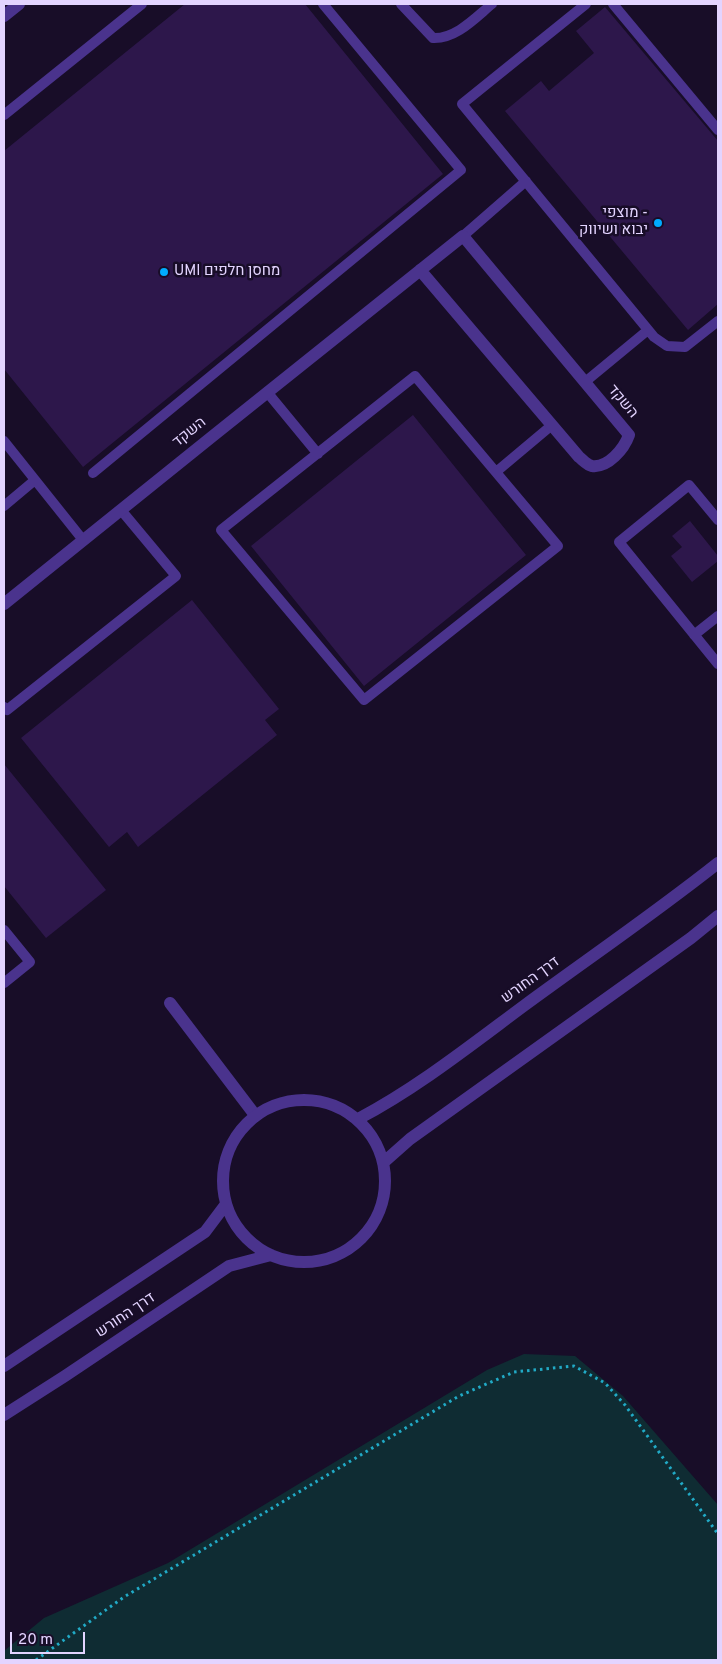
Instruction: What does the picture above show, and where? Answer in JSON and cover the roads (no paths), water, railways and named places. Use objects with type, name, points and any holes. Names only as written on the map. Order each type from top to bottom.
[{"type":"street","points":[[4,16],[19,4]]},
{"type":"street","name":"השקד","points":[[4,604],[267,392],[420,270],[463,236],[629,435],[625,445],[615,456],[599,466],[589,466],[579,457],[420,270]]},
{"type":"street","name":"דרך החורש","points":[[358,1119],[384,1106],[666,905],[718,864]]},
{"type":"street","points":[[384,1162],[410,1139],[691,938],[718,916]]},
{"type":"street","points":[[170,1003],[255,1115]]},
{"type":"street","points":[[307,1100],[334,1105],[358,1119],[374,1139],[384,1162],[385,1188],[379,1213],[365,1235],[345,1251],[321,1261],[296,1262],[271,1256],[251,1243],[236,1226],[226,1204],[222,1180],[227,1155],[238,1133],[255,1115],[280,1103],[307,1100]]},
{"type":"street","name":"דרך החורש","points":[[4,1366],[205,1232],[226,1204]]},
{"type":"street","name":"דרך החורש","points":[[4,1415],[229,1266],[271,1256]]},
{"type":"lane","points":[[4,115],[142,4]]},
{"type":"lane","points":[[93,473],[461,170],[323,4]]},
{"type":"lane","points":[[401,4],[432,38],[444,39],[458,32],[492,4]]},
{"type":"lane","points":[[586,4],[462,104],[654,337],[667,346],[686,347],[718,321]]},
{"type":"lane","points":[[613,4],[718,130]]},
{"type":"lane","points":[[463,236],[526,181]]},
{"type":"lane","points":[[585,382],[648,330]]},
{"type":"lane","points":[[415,376],[558,546],[364,700],[221,530],[318,454],[415,376]]},
{"type":"lane","points":[[267,392],[318,454]]},
{"type":"lane","points":[[496,472],[552,425]]},
{"type":"lane","points":[[4,441],[83,540]]},
{"type":"lane","points":[[4,506],[35,480]]},
{"type":"lane","points":[[718,520],[689,485],[619,542],[718,664]]},
{"type":"lane","points":[[4,706],[7,710],[176,576],[121,510]]},
{"type":"lane","points":[[694,635],[718,616]]},
{"type":"lane","points":[[4,930],[30,962],[4,983]]},
{"type":"place","name":"מוצפי - יבוא ושיווק","points":[[658,223]]},
{"type":"place","name":"UMI מחסן חלפים","points":[[164,272]]}]
